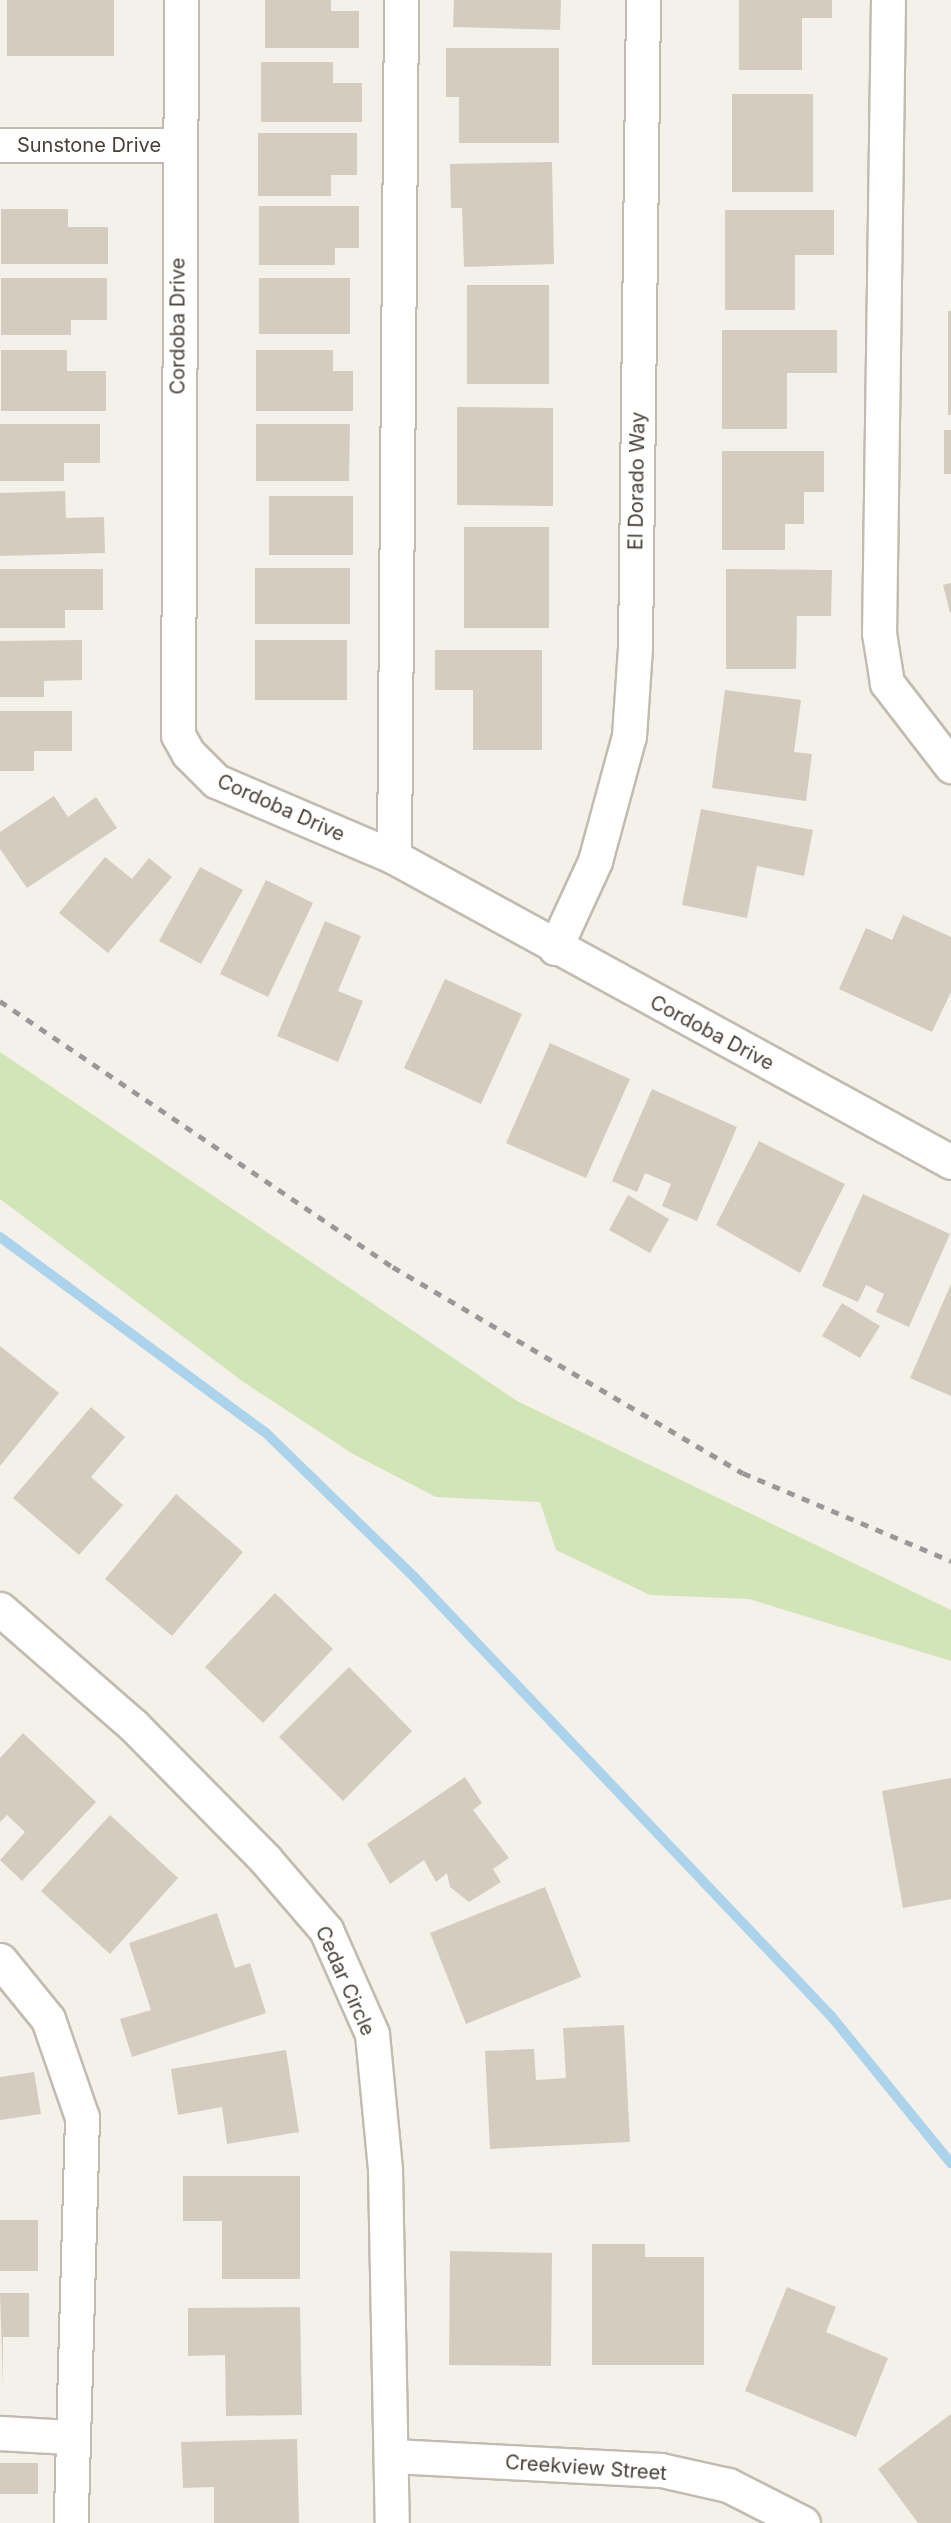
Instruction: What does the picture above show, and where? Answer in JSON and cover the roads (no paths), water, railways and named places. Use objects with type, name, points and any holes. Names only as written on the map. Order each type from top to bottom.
[{"type":"street","name":"Cordoba Drive","points":[[181,0],[178,145],[178,735],[216,781],[394,857],[555,948],[951,1162]]},
{"type":"street","points":[[394,857],[401,0]]},
{"type":"street","name":"El Dorado Way","points":[[555,948],[595,861],[629,736],[635,647],[643,0]]},
{"type":"street","points":[[888,0],[879,633],[887,683],[951,766]]},
{"type":"street","name":"Sunstone Drive","points":[[0,145],[178,145]]},
{"type":"street","name":"Cedar Circle","points":[[0,1609],[134,1726],[265,1859],[326,1930],[372,2034],[383,2116],[393,2523]]},
{"type":"street","points":[[0,1960],[48,2019],[82,2117],[70,2437],[71,2523]]},
{"type":"street","points":[[0,2433],[70,2437]]},
{"type":"street","name":"Creekview Street","points":[[393,2456],[661,2470],[728,2485],[803,2523]]},
{"type":"waterway","points":[[0,1237],[266,1433],[416,1579],[831,2016],[951,2163]]},
{"type":"railway","points":[[0,1001],[393,1267],[743,1473],[951,1561]]}]
